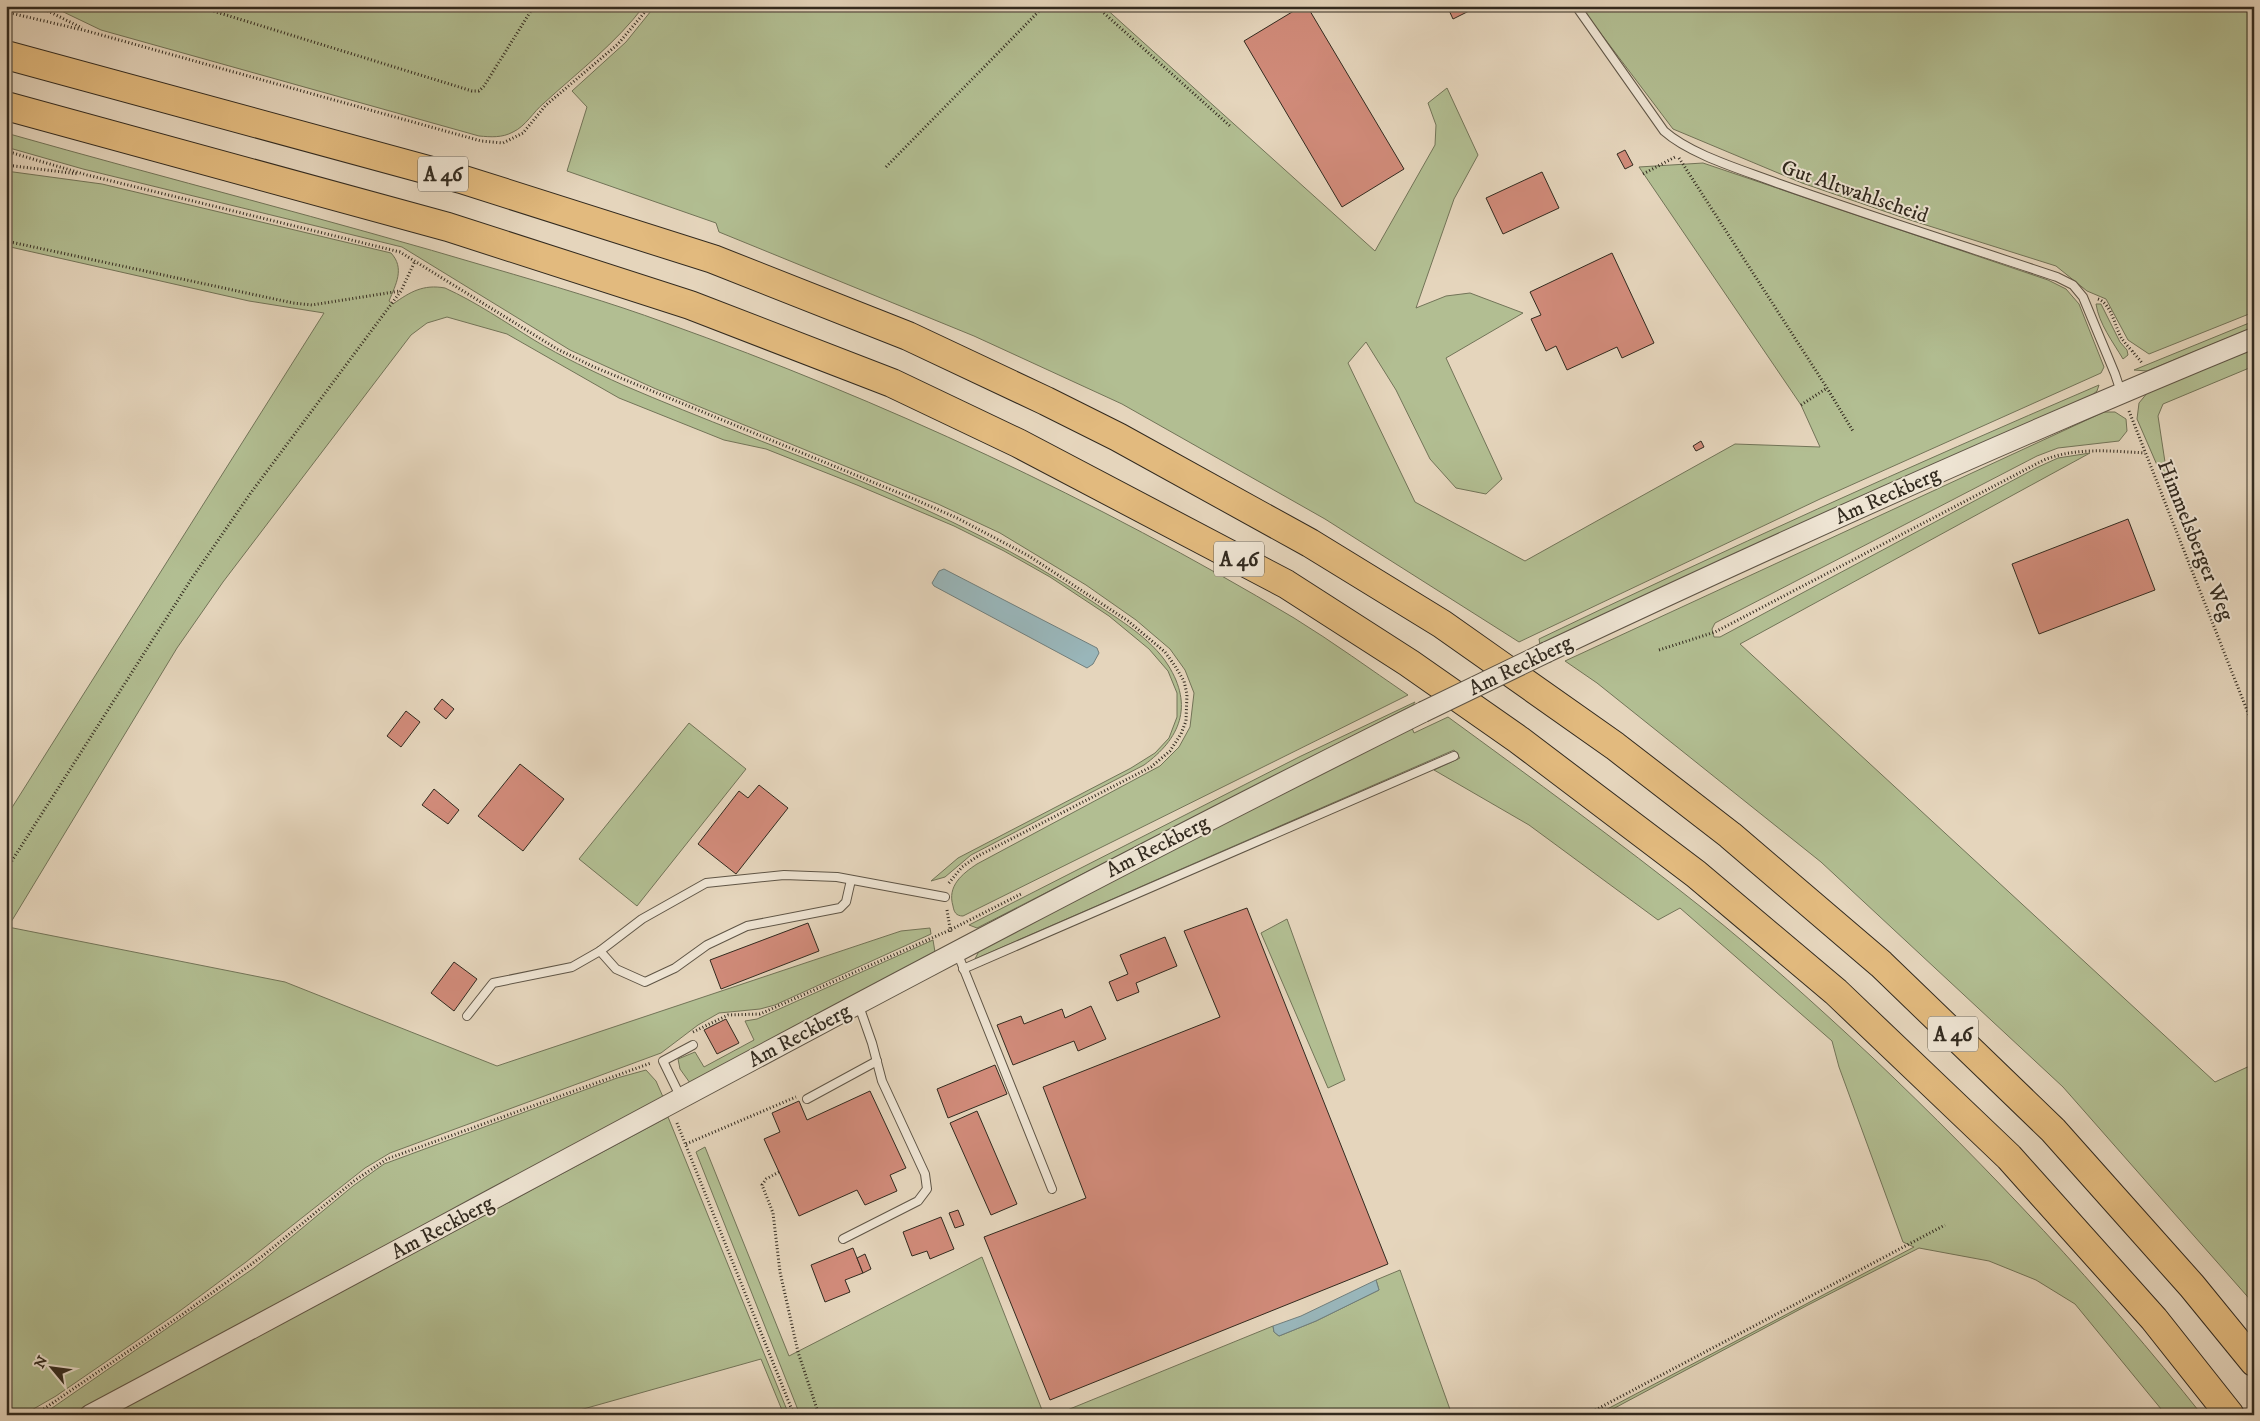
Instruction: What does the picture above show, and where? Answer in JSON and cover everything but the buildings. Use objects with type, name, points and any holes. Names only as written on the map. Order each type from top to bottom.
[{"type":"highway","name":"A 46","points":[[6,55],[461,179],[713,259],[908,336],[1037,397],[1118,437],[1310,543],[1442,624],[1614,746],[1730,835],[1881,964],[2053,1130],[2192,1286],[2254,1362]]},
{"type":"highway","name":"A 46","points":[[6,106],[448,227],[690,305],[892,383],[1027,447],[1286,584],[1409,663],[1519,740],[1696,874],[1836,992],[2009,1157],[2154,1319],[2230,1415]]},
{"type":"street","name":"Am Reckberg","points":[[90,1415],[858,1004],[960,959],[1227,810],[1423,712],[1547,652],[1909,485],[2121,392],[2254,338]]},
{"type":"lane","name":"Gut Altwahlscheid","points":[[1576,6],[1657,122],[1672,138],[1733,166],[1803,192],[2058,277],[2073,285],[2082,297],[2121,392]]},
{"type":"lane","points":[[1052,1189],[960,959],[1454,756]]},
{"type":"lane","points":[[467,1016],[493,982],[572,967],[600,951],[642,918],[706,884],[784,875],[836,877],[945,897]]},
{"type":"lane","points":[[600,951],[616,969],[645,982],[675,968],[707,945],[747,926],[840,908],[846,902],[851,880]]},
{"type":"lane","points":[[843,1239],[918,1202],[927,1190],[925,1174],[882,1081],[858,1004]]},
{"type":"lane","points":[[675,1101],[663,1061],[693,1046]]},
{"type":"lane","points":[[807,1099],[877,1061]]},
{"type":"path","points":[[38,6],[87,30]]},
{"type":"path","points":[[196,6],[472,91],[479,91],[534,6]]},
{"type":"path","points":[[6,12],[87,30],[481,141],[504,143],[523,133],[546,105],[618,44],[650,6]]},
{"type":"path","points":[[886,167],[1044,6]]},
{"type":"path","points":[[1096,6],[1230,126]]},
{"type":"path","points":[[1672,138],[1677,156],[1853,431]]},
{"type":"path","points":[[6,151],[87,175],[400,252],[558,349],[594,367],[916,500],[1021,552],[1128,621],[1165,652],[1184,681],[1188,706],[1181,734],[1170,751],[1151,767],[970,861],[962,867],[949,882],[945,897],[950,930],[760,1014],[728,1015],[686,1036]]},
{"type":"path","points":[[1643,174],[1677,156]]},
{"type":"path","points":[[6,165],[87,175]]},
{"type":"path","points":[[6,241],[293,303],[312,305],[401,291]]},
{"type":"path","points":[[6,870],[192,578],[250,494],[401,291],[415,261]]},
{"type":"path","points":[[2082,297],[2102,301],[2115,321],[2122,339],[2142,363]]},
{"type":"path","points":[[1801,405],[1827,388]]},
{"type":"path","name":"Himmelsberger Weg","points":[[2121,392],[2254,728]]},
{"type":"path","points":[[1659,650],[1714,632],[2044,460],[2062,454],[2089,450],[2145,453]]},
{"type":"path","points":[[34,1415],[183,1314],[264,1255],[354,1181],[387,1159],[641,1066]]},
{"type":"path","points":[[675,1101],[686,1144],[794,1415]]},
{"type":"path","points":[[686,1144],[777,1106]]},
{"type":"path","points":[[780,1172],[766,1179],[762,1185],[772,1213],[780,1272],[798,1352],[819,1415]]},
{"type":"path","points":[[1586,1415],[1944,1225]]},
{"type":"green space","points":[[51,6],[644,6],[609,45],[540,107],[522,126],[509,134],[492,137],[479,136],[101,30]]},
{"type":"green space","points":[[655,6],[1103,6],[1375,251],[1435,145],[1436,125],[1428,103],[1447,88],[1478,155],[1454,199],[1416,308],[1446,296],[1470,293],[1523,313],[1446,358],[1502,479],[1486,494],[1456,488],[1430,459],[1396,390],[1366,342],[1348,363],[1415,502],[1525,561],[1735,444],[1820,447],[1801,405],[1639,167],[1703,163],[2048,280],[2066,289],[2079,304],[2104,367],[2101,373],[1820,499],[1519,642],[1325,519],[1122,404],[974,336],[719,232],[716,223],[567,171],[587,107],[572,91],[626,42]]},
{"type":"green space","points":[[1580,6],[2254,6],[2254,312],[2149,354],[2128,340],[2106,299],[2087,291],[2056,266],[1907,219],[1802,183],[1673,129]]},
{"type":"green space","points":[[6,133],[432,250],[579,294],[666,323],[828,385],[987,455],[1143,533],[1219,574],[1294,618],[1408,695],[963,916],[959,915],[953,908],[952,892],[957,881],[971,868],[1160,766],[1179,747],[1190,727],[1194,693],[1185,670],[1170,649],[1136,620],[1086,585],[1000,533],[938,504],[656,389],[570,350],[402,247],[83,169],[6,147]]},
{"type":"green space","points":[[6,171],[102,184],[391,253],[398,264],[398,276],[389,301],[393,304],[423,288],[445,288],[479,306],[555,352],[611,380],[923,508],[981,536],[1038,567],[1113,615],[1153,646],[1168,665],[1176,680],[1180,694],[1181,708],[1179,721],[1174,733],[1167,744],[1144,765],[971,855],[945,877],[931,881],[958,858],[1131,768],[1155,753],[1169,738],[1177,717],[1177,693],[1168,671],[1149,649],[1109,616],[1050,577],[954,526],[766,449],[724,440],[619,398],[507,334],[447,317],[427,323],[411,335],[223,582],[177,648],[8,927],[285,982],[497,1066],[901,931],[930,928],[931,934],[775,1005],[760,1009],[719,1013],[698,1025],[661,1053],[390,1153],[365,1168],[246,1262],[177,1313],[56,1396],[23,1415],[6,1415],[6,817],[324,313],[249,301],[6,246]]},
{"type":"green space","points":[[2096,304],[2101,304],[2120,342],[2127,350],[2128,355],[2123,359],[2103,326]]},
{"type":"green space","points":[[2254,321],[2254,327],[2147,371],[2134,370]]},
{"type":"green space","points":[[2254,349],[2254,366],[2163,404],[2158,416],[2170,495],[2137,419],[2139,403],[2148,392]]},
{"type":"green space","points":[[2099,385],[2097,391],[2092,395],[1540,645],[1539,639],[1678,573],[1888,477]]},
{"type":"green space","points":[[2104,412],[2115,412],[2126,419],[2127,431],[2119,441],[2058,448],[2037,456],[1715,623],[1712,629],[1714,637],[1720,637],[2036,468],[2058,458],[2090,453],[1740,644],[2215,1082],[2254,1064],[2254,1304],[2063,1087],[1821,862],[1597,683],[1565,661]]},
{"type":"green space","points":[[1415,702],[1413,705],[977,928],[969,925],[1299,757]]},
{"type":"green space","points":[[1448,717],[1607,834],[1701,907],[1766,961],[1872,1057],[1959,1142],[2043,1230],[2124,1321],[2202,1415],[2166,1415],[2075,1304],[2036,1280],[1989,1261],[1919,1248],[1602,1415],[1596,1415],[1914,1247],[1903,1242],[1839,1067],[1832,1041],[1680,908],[1658,920],[1529,825],[1434,770],[1460,758],[1454,750],[975,959],[979,951],[1203,833],[1412,728],[1414,733]]},
{"type":"green space","points":[[689,723],[746,769],[637,906],[579,859]]},
{"type":"green space","points":[[1287,919],[1345,1080],[1328,1088],[1261,933]]},
{"type":"green space","points":[[933,940],[935,952],[690,1083],[680,1069],[678,1059],[695,1052],[704,1067],[754,1040],[745,1021],[757,1019]]},
{"type":"green space","points":[[646,1070],[656,1081],[663,1097],[70,1415],[42,1415],[254,1268],[353,1186],[384,1164],[617,1078]]},
{"type":"green space","points":[[668,1117],[789,1415],[784,1415],[761,1359],[562,1415],[111,1415]]},
{"type":"green space","points":[[705,1147],[789,1356],[982,1257],[1044,1415],[800,1415],[696,1152]]},
{"type":"green space","points":[[1400,1270],[1452,1415],[1055,1415],[1273,1326],[1274,1332],[1279,1336],[1316,1321],[1379,1290],[1376,1280]]},
{"type":"water","points":[[944,569],[1097,648],[1099,653],[1093,664],[1087,668],[934,586],[932,583],[939,571]]},
{"type":"water","points":[[1376,1280],[1379,1290],[1316,1321],[1279,1336],[1274,1332],[1273,1326],[1301,1316]]}]
